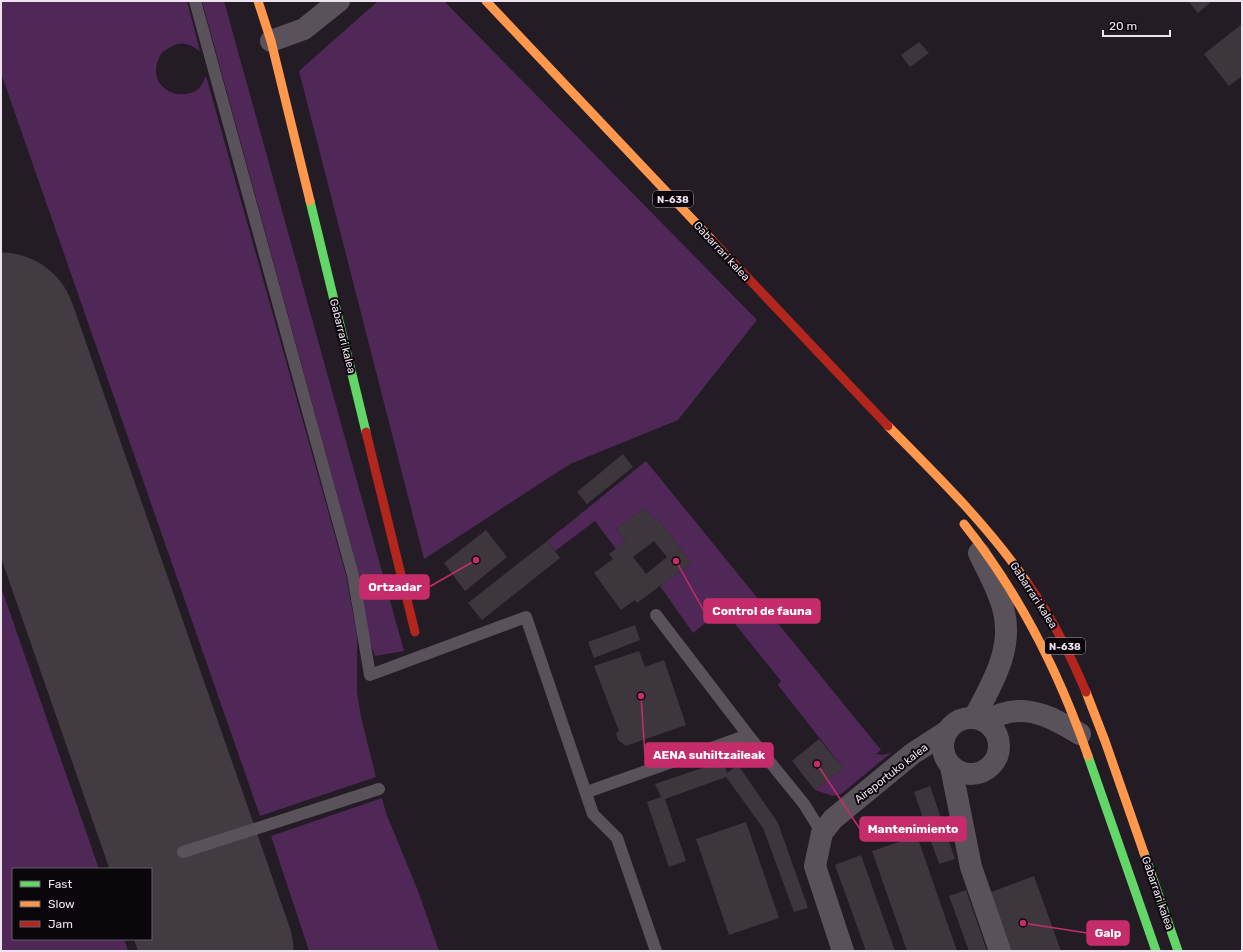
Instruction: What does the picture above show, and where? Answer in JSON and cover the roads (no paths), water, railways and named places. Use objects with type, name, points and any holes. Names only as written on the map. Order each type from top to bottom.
[{"type":"main road","name":"Gabarrari kalea","points":[[258,1],[271,41],[415,632]]},
{"type":"main road","name":"Gabarrari kalea","points":[[486,1],[859,397],[944,481],[1002,548],[1035,594],[1059,632],[1082,680],[1101,727],[1178,951]]},
{"type":"main road","name":"Gabarrari kalea","points":[[859,397],[920,472]]},
{"type":"main road","name":"Gabarrari kalea","points":[[964,524],[990,559],[1020,604],[1041,642],[1063,689],[1156,951]]},
{"type":"main road","points":[[1080,734],[1090,742],[1097,752]]},
{"type":"main road","points":[[1124,826],[1141,845]]},
{"type":"street","points":[[271,41],[304,29],[339,1]]},
{"type":"street","name":"Gabarrari kalea","points":[[964,524],[997,591],[1004,612],[1007,629],[1004,652],[979,720]]},
{"type":"street","points":[[1000,951],[971,867],[951,767],[943,752],[942,745],[946,732],[953,724],[962,719],[979,720],[1003,713],[1024,710],[1041,714],[1053,719],[1080,734]]},
{"type":"street","points":[[951,767],[965,774],[973,775],[988,769],[994,763],[998,756],[999,740],[991,726],[979,720]]},
{"type":"street","name":"Aireportuko kalea","points":[[843,951],[815,866],[822,833],[833,819],[912,754],[946,732]]},
{"type":"street","points":[[822,833],[826,865],[857,951]]},
{"type":"lane","points":[[195,1],[353,574],[370,675],[526,617],[587,792],[593,814],[617,838],[656,951]]},
{"type":"lane","points":[[656,615],[748,735],[804,804],[822,833]]},
{"type":"lane","points":[[587,792],[748,735]]},
{"type":"lane","points":[[183,852],[380,789]]},
{"type":"place","name":"Ortzadar","points":[[476,560]]},
{"type":"place","name":"Control de fauna","points":[[676,561]]},
{"type":"place","name":"AENA suhiltzaileak","points":[[641,696]]},
{"type":"place","name":"Mantenimiento","points":[[817,764]]},
{"type":"place","name":"Galp","points":[[1023,923]]}]
